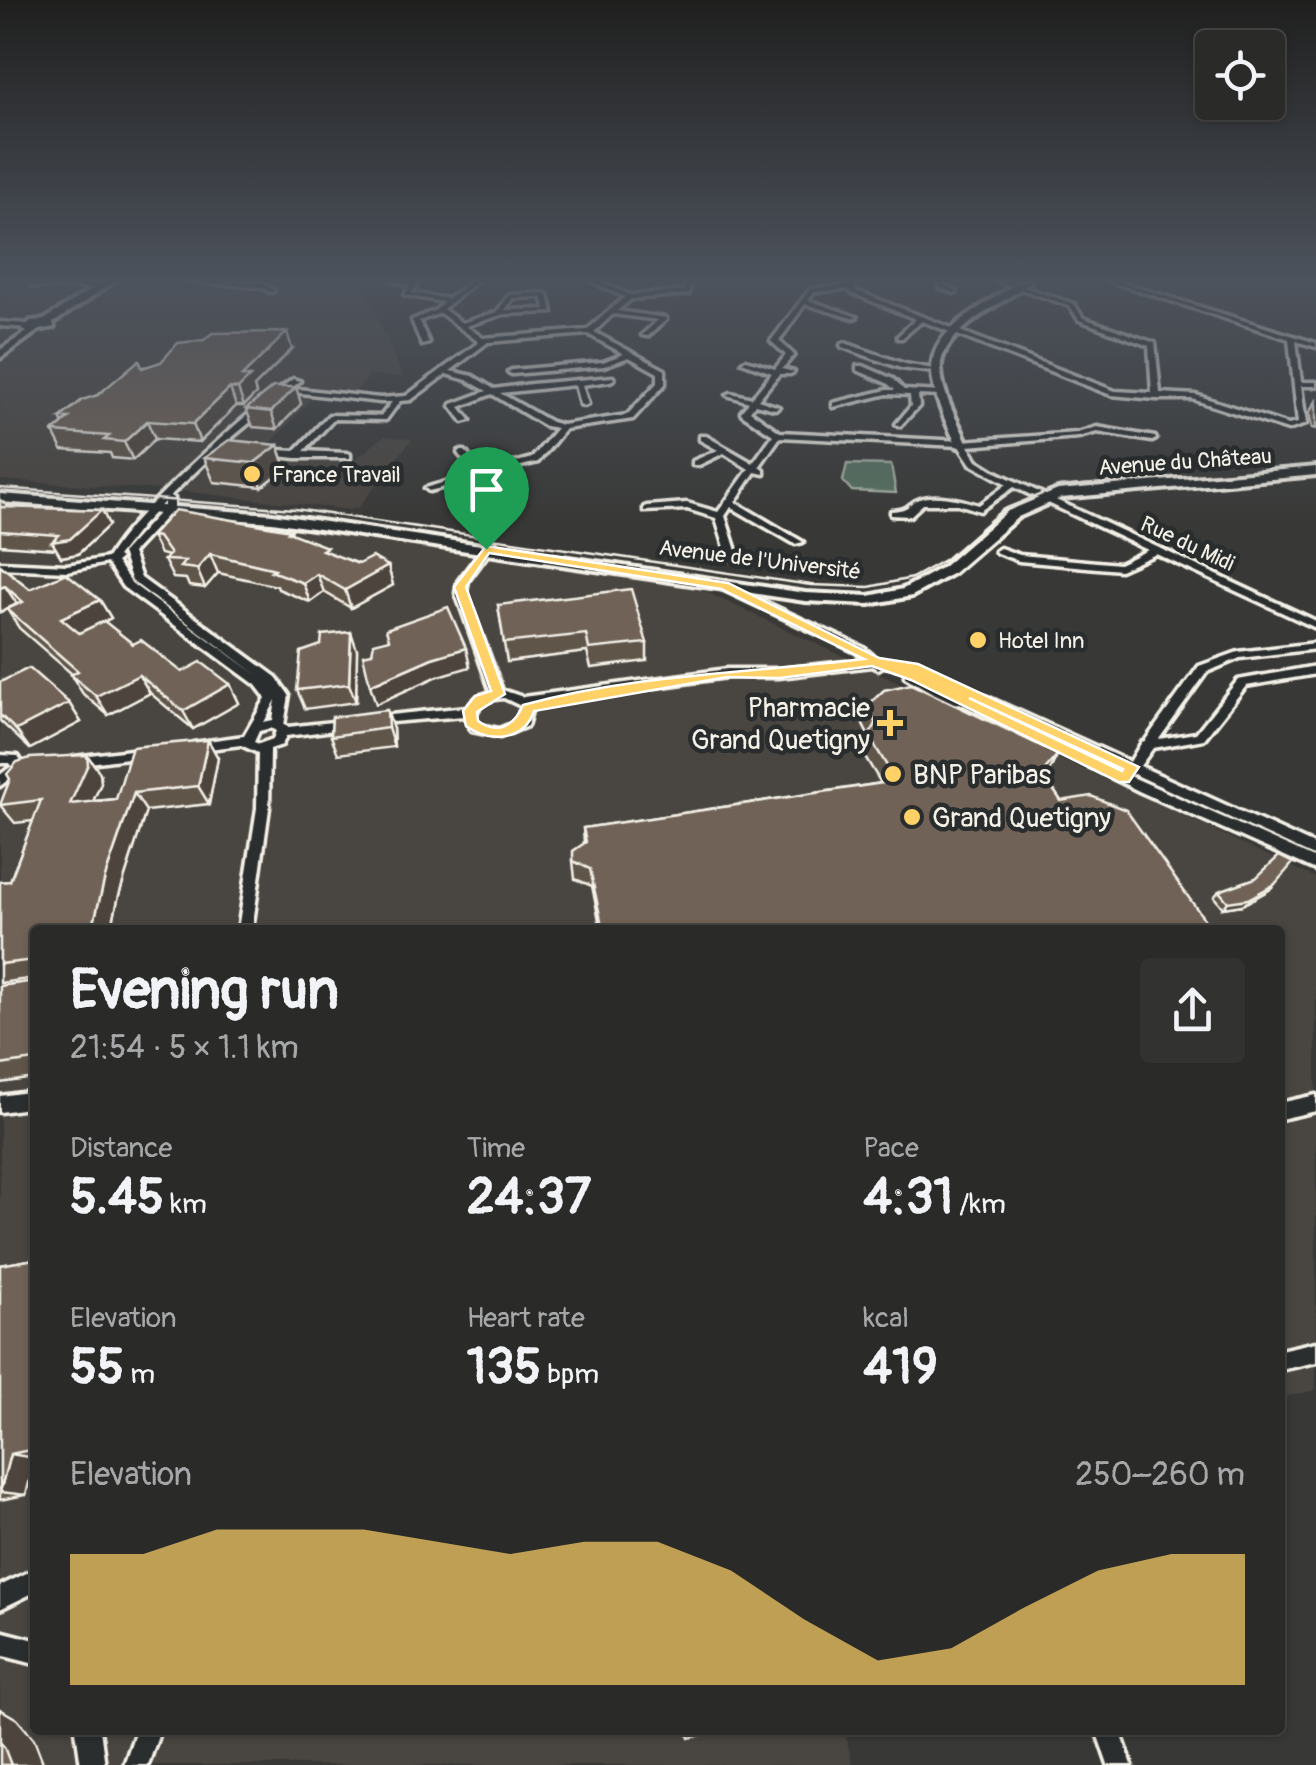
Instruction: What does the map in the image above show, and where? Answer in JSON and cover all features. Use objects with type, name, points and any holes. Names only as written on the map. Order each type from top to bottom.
[{"type":"main road","points":[[937,363],[942,394],[962,444]]},
{"type":"main road","name":"Avenue du Château","points":[[1050,496],[1316,471]]},
{"type":"main road","name":"Avenue de l'Université","points":[[0,496],[113,505],[161,504]]},
{"type":"main road","name":"Avenue de l'Université","points":[[0,496],[161,504],[823,594],[881,594],[921,587]]},
{"type":"main road","points":[[921,587],[948,570],[1012,514],[1050,496]]},
{"type":"main road","name":"Avenue de l'Université","points":[[488,546],[724,586],[846,601],[888,598],[921,587]]},
{"type":"street","points":[[301,391],[397,400],[420,393],[457,363]]},
{"type":"street","points":[[512,372],[541,363]]},
{"type":"street","points":[[447,372],[470,378],[535,419],[562,427],[616,422],[635,414],[664,377],[648,363]]},
{"type":"street","points":[[750,363],[790,372]]},
{"type":"street","points":[[783,363],[745,416],[778,434],[962,444],[1078,435],[1097,430],[1152,439]]},
{"type":"street","points":[[896,363],[936,370]]},
{"type":"street","points":[[1038,363],[1114,393],[1193,397],[1273,426],[1293,428],[1302,424],[1294,363]]},
{"type":"street","points":[[1155,363],[1156,397]]},
{"type":"street","points":[[860,368],[890,381],[901,392]]},
{"type":"street","points":[[466,420],[458,416],[456,405],[494,393],[610,379]]},
{"type":"street","points":[[110,560],[138,522],[273,393],[296,380]]},
{"type":"street","points":[[578,383],[584,404]]},
{"type":"street","points":[[1296,384],[1316,384]]},
{"type":"street","points":[[836,405],[879,393],[942,394]]},
{"type":"street","points":[[900,424],[915,406],[914,393]]},
{"type":"street","points":[[731,395],[775,407]]},
{"type":"street","points":[[296,455],[332,417],[383,418],[397,400]]},
{"type":"street","points":[[428,488],[535,460],[562,427]]},
{"type":"street","points":[[720,516],[758,470],[778,434]]},
{"type":"street","points":[[703,438],[758,470]]},
{"type":"street","name":"Rue du Midi","points":[[962,444],[974,462],[1012,484],[1050,496],[1316,625]]},
{"type":"street","points":[[218,448],[233,449]]},
{"type":"street","points":[[248,450],[347,456]]},
{"type":"street","points":[[696,463],[724,450]]},
{"type":"street","points":[[462,453],[499,498]]},
{"type":"street","points":[[894,513],[907,514],[920,502],[959,502],[980,508],[1012,484]]},
{"type":"street","points":[[729,502],[798,542]]},
{"type":"street","points":[[0,565],[67,568],[126,555],[161,504]]},
{"type":"street","points":[[113,505],[134,514],[138,522]]},
{"type":"street","points":[[646,508],[687,506],[720,516]]},
{"type":"street","points":[[720,516],[733,557]]},
{"type":"street","points":[[488,546],[462,581],[460,593],[498,694]]},
{"type":"street","points":[[1000,551],[1019,558],[1120,567],[1156,550]]},
{"type":"street","points":[[110,560],[127,586],[260,682],[272,698],[250,734],[254,748],[278,742],[283,694],[272,680],[136,579],[126,555]]},
{"type":"street","points":[[724,586],[869,660],[906,671],[1036,742],[1316,867]]},
{"type":"street","points":[[1129,772],[1198,673],[1218,660],[1316,646]]},
{"type":"street","points":[[173,749],[281,729],[470,711],[480,700],[498,694],[524,702],[660,682],[869,660]]},
{"type":"street","points":[[906,671],[914,667],[1316,867]]},
{"type":"street","points":[[1146,744],[1200,736],[1242,683],[1316,670]]},
{"type":"street","points":[[470,711],[476,728],[496,734],[523,723],[524,702]]},
{"type":"street","points":[[246,925],[263,808],[264,748]]},
{"type":"street","points":[[57,763],[157,751]]},
{"type":"street","points":[[0,759],[14,759],[18,767]]},
{"type":"street","points":[[0,782],[18,767],[40,765]]},
{"type":"street","points":[[1129,772],[1316,854]]},
{"type":"street","points":[[0,1104],[30,1100]]},
{"type":"street","points":[[1285,1110],[1316,1104]]},
{"type":"street","points":[[1285,1359],[1316,1352]]},
{"type":"street","points":[[0,1598],[30,1583]]},
{"type":"street","points":[[0,1644],[30,1651]]},
{"type":"street","points":[[89,1735],[93,1765]]},
{"type":"street","points":[[136,1765],[146,1735]]},
{"type":"street","points":[[1110,1735],[1120,1765]]},
{"type":"shaded area","points":[[0,363],[397,363],[403,377],[370,375],[353,394],[318,391],[263,452],[352,462],[384,436],[412,439],[359,507],[350,510],[180,491],[0,480]]},
{"type":"shaded area","points":[[0,500],[166,510],[393,536],[683,581],[1316,878],[1316,1390],[1285,1397],[1285,925],[30,925],[30,1735],[845,1735],[853,1765],[0,1765]]},
{"type":"green space","points":[[847,464],[891,465],[896,493],[852,491],[843,481]]},
{"type":"building","points":[[135,363],[142,368],[157,363],[255,363],[242,376],[250,377],[238,389],[230,388],[193,424],[147,421],[124,442],[104,440],[109,436],[53,432],[69,418],[60,418],[82,400],[98,395]]},
{"type":"building","points":[[273,387],[296,387],[271,412],[246,409]]},
{"type":"building","points":[[229,440],[278,445],[254,463],[204,458]]},
{"type":"building","points":[[0,507],[102,510],[70,539],[52,542],[59,535],[0,531]]},
{"type":"building","points":[[175,510],[291,530],[288,532],[327,547],[322,550],[358,564],[372,557],[388,566],[345,590],[317,574],[303,583],[271,571],[275,569],[210,554],[197,569],[180,567],[185,561],[164,560],[170,554],[158,537],[151,536]]},
{"type":"building","points":[[0,565],[30,589],[66,573],[100,600],[61,618],[79,633],[104,621],[133,644],[141,640],[182,672],[201,662],[230,684],[183,711],[139,675],[96,696],[71,675],[78,671],[7,609],[23,602],[5,586],[0,588]]},
{"type":"building","points":[[631,589],[647,643],[589,649],[586,634],[504,643],[498,605]]},
{"type":"building","points":[[448,607],[466,648],[370,685],[363,655],[372,653],[374,643],[389,639],[386,629]]},
{"type":"building","points":[[351,632],[349,684],[297,690],[301,652],[321,645],[322,635]]},
{"type":"building","points":[[29,668],[69,703],[16,730],[0,715],[0,682]]},
{"type":"building","name":"Grand Quetigny","points":[[911,684],[1058,754],[1042,773],[1061,801],[1091,796],[1126,810],[1208,925],[602,925],[590,869],[573,861],[573,851],[586,842],[583,828],[896,781],[869,736],[876,724],[867,706],[884,690]]},
{"type":"building","points":[[387,710],[388,728],[331,736],[332,717]]},
{"type":"building","points":[[208,740],[198,786],[134,793],[93,925],[30,925],[30,961],[0,964],[0,882],[10,881],[41,800],[0,805],[10,779],[7,774],[17,762],[30,758],[87,755],[88,764],[70,804],[116,799],[132,747]]},
{"type":"building","points":[[1279,856],[1293,863],[1275,884],[1248,899],[1228,902],[1219,891],[1256,878]]},
{"type":"building","points":[[30,982],[30,1061],[0,1065],[0,986]]},
{"type":"building","points":[[30,1260],[30,1450],[10,1454],[0,1492],[0,1265]]},
{"type":"building","points":[[0,1742],[4,1747],[11,1765],[0,1765]]},
{"type":"tram line","points":[[0,488],[295,509],[811,585],[869,587],[912,578],[946,559],[1002,510],[1059,487],[1316,465]]},
{"type":"place","name":"France Travail","points":[[252,474]]},
{"type":"place","name":"Hotel Inn","points":[[978,640]]},
{"type":"place","name":"Pharmacie Grand Quetigny","points":[[890,723]]},
{"type":"place","name":"BNP Paribas","points":[[893,774]]},
{"type":"place","name":"Grand Quetigny","points":[[912,817]]},
{"type":"route","points":[[486,549],[460,587],[498,694],[480,700],[470,711],[471,723],[483,732],[508,732],[523,723],[528,708],[570,697],[727,673],[780,674],[875,662],[914,667],[1132,767],[1124,778],[916,677],[878,665],[875,662],[872,659],[860,650],[724,586],[486,549]]}]
